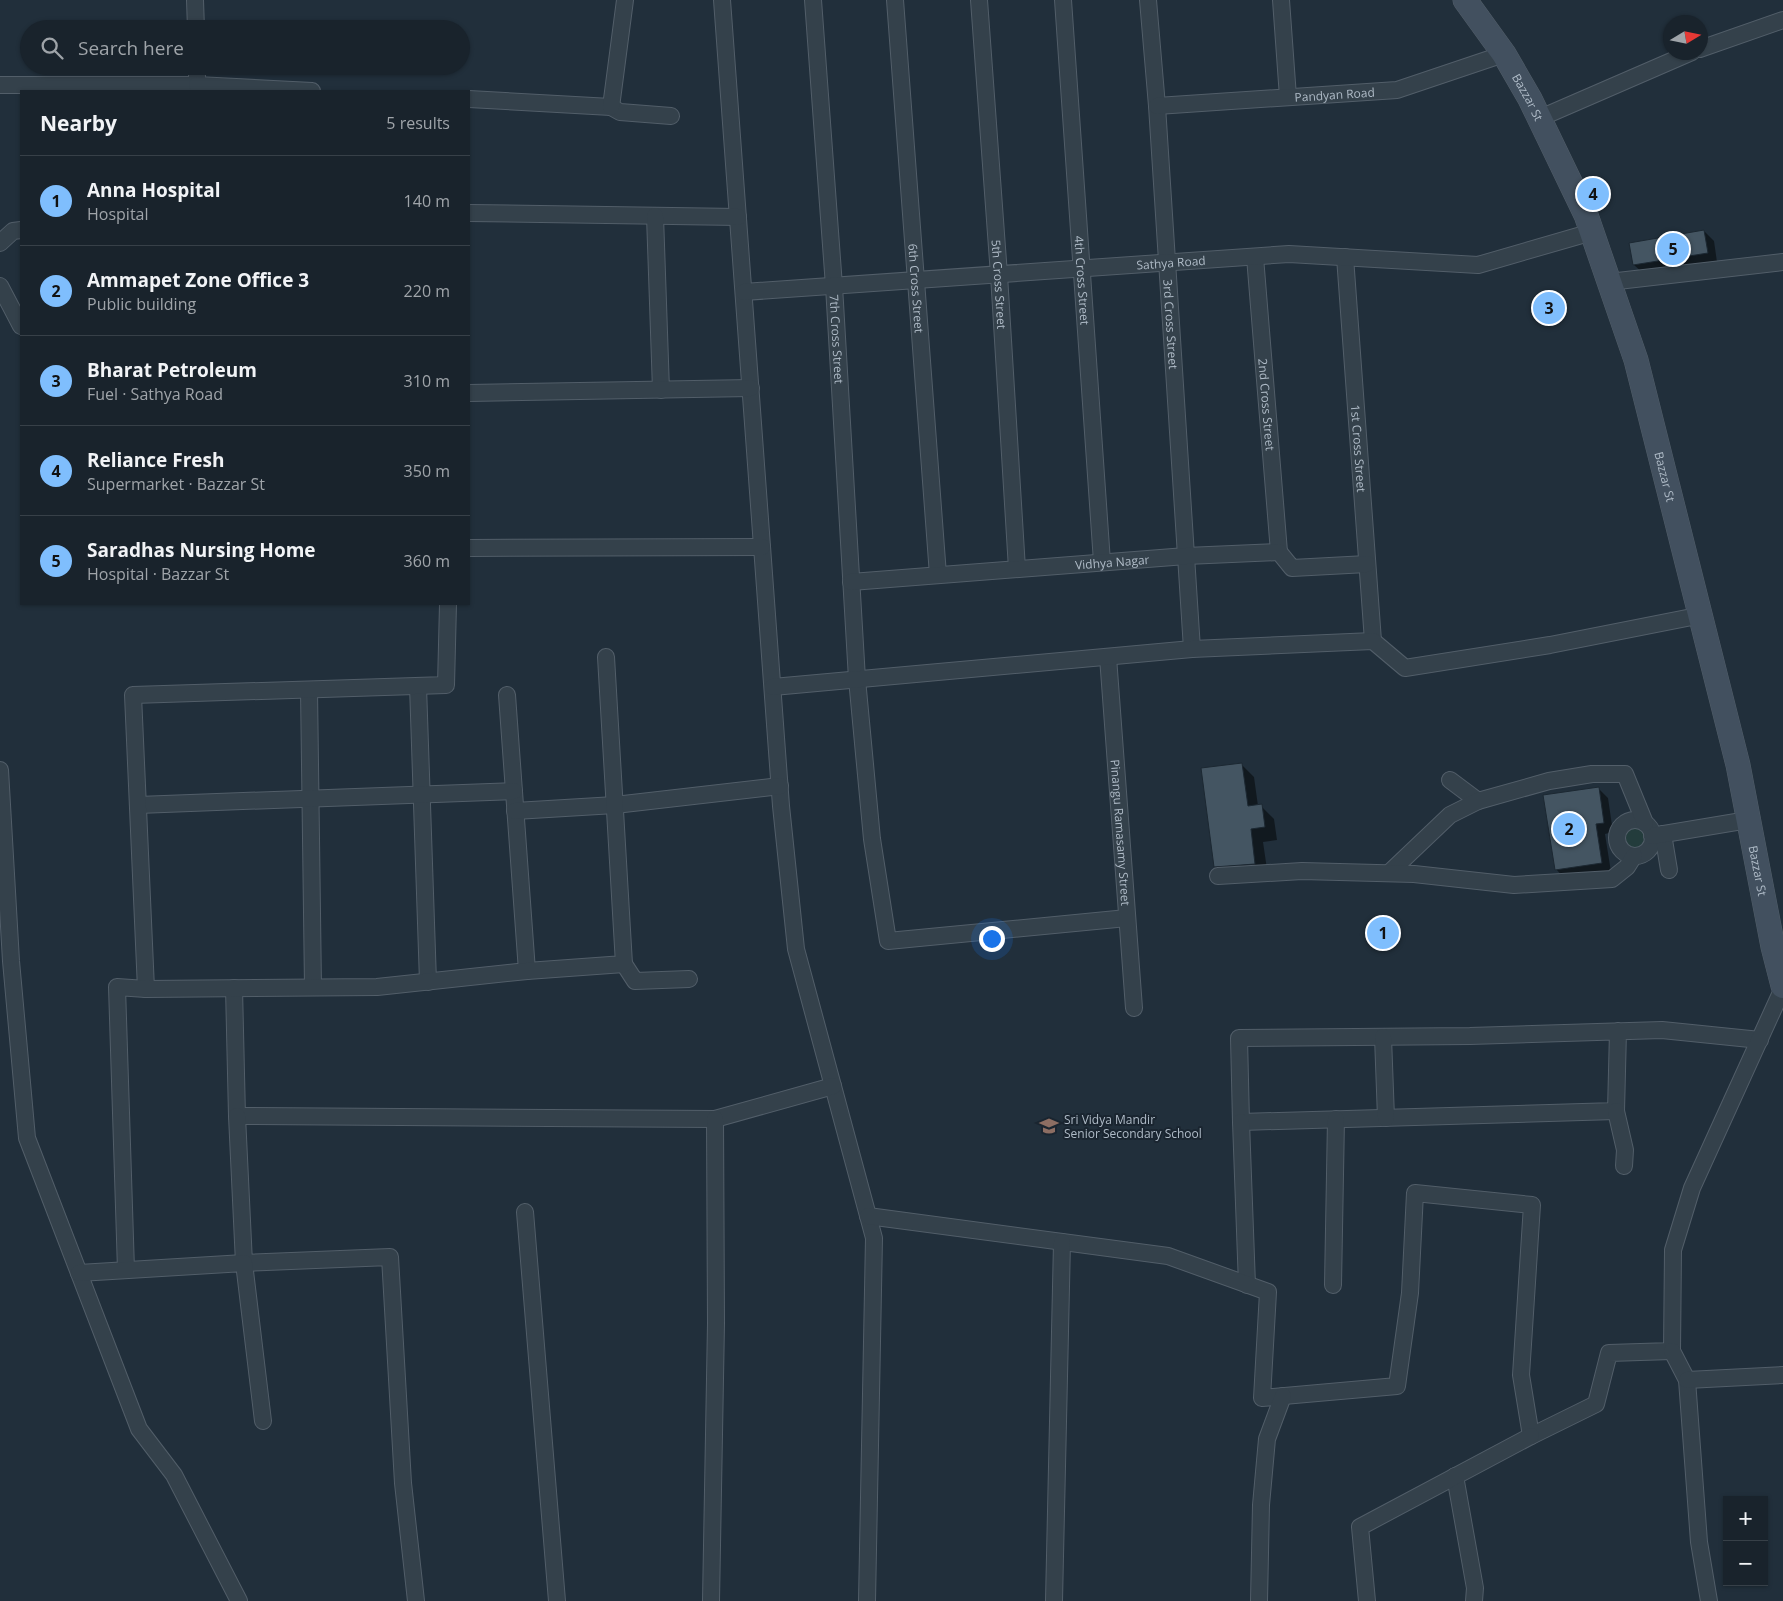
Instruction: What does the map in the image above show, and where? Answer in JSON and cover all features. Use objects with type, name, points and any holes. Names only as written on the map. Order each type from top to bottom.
[{"type":"main road","name":"Bazzar St","points":[[1465,0],[1504,54],[1540,118],[1586,215],[1636,360],[1738,765],[1748,820],[1778,946],[1783,987]]},
{"type":"street","points":[[195,0],[196,20]]},
{"type":"street","points":[[611,107],[626,0]]},
{"type":"street","points":[[722,0],[780,786],[796,949],[874,1238],[866,1601]]},
{"type":"street","name":"7th Cross Street","points":[[813,0],[834,286],[857,680],[872,839],[888,941],[1127,918]]},
{"type":"street","name":"6th Cross Street","points":[[895,0],[938,575]]},
{"type":"street","name":"5th Cross Street","points":[[979,0],[999,275],[1017,569]]},
{"type":"street","name":"4th Cross Street","points":[[1062,0],[1102,562]]},
{"type":"street","name":"3rd Cross Street","points":[[1148,0],[1158,106],[1192,649]]},
{"type":"street","points":[[1281,0],[1288,97]]},
{"type":"street","points":[[1708,46],[1783,20]]},
{"type":"street","name":"Pandyan Road","points":[[1158,106],[1397,90],[1504,54]]},
{"type":"street","points":[[1540,118],[1674,60]]},
{"type":"street","points":[[197,75],[197,85]]},
{"type":"street","points":[[0,85],[197,85],[293,90]]},
{"type":"street","points":[[470,99],[611,107],[620,112],[671,116]]},
{"type":"street","points":[[470,214],[738,218]]},
{"type":"street","points":[[654,216],[661,390]]},
{"type":"street","points":[[0,243],[12,231],[20,230]]},
{"type":"street","name":"Sathya Road","points":[[744,292],[1168,264],[1289,254],[1478,265],[1592,232]]},
{"type":"street","name":"2nd Cross Street","points":[[1255,257],[1279,552]]},
{"type":"street","name":"1st Cross Street","points":[[1344,257],[1373,641]]},
{"type":"street","points":[[1610,282],[1783,262]]},
{"type":"street","points":[[0,286],[20,324]]},
{"type":"street","points":[[470,393],[751,388]]},
{"type":"street","points":[[470,548],[762,547]]},
{"type":"street","points":[[1279,552],[1292,568],[1367,564]]},
{"type":"street","name":"Vidhya Nagar","points":[[852,582],[1186,556],[1279,552]]},
{"type":"street","points":[[146,989],[133,695],[446,685],[448,605]]},
{"type":"street","points":[[773,688],[1192,649],[1373,641],[1405,668],[1550,645],[1701,615]]},
{"type":"street","points":[[606,656],[624,964],[635,981],[689,979]]},
{"type":"street","name":"Pinangu Ramasamy Street","points":[[1108,657],[1134,1008]]},
{"type":"street","points":[[418,686],[428,982]]},
{"type":"street","points":[[308,690],[313,988]]},
{"type":"street","points":[[507,694],[527,971]]},
{"type":"street","points":[[0,770],[5,939],[27,1138],[139,1429],[174,1475],[239,1601]]},
{"type":"street","points":[[1389,873],[1450,815],[1478,801],[1549,781],[1592,774],[1625,774],[1654,831],[1669,870]]},
{"type":"street","points":[[1450,780],[1478,801]]},
{"type":"street","points":[[515,811],[615,805],[780,786]]},
{"type":"street","points":[[138,806],[514,791]]},
{"type":"street","points":[[1654,831],[1652,844],[1645,854],[1628,855],[1619,847],[1617,836],[1619,830],[1628,822],[1639,821],[1654,831],[1748,820]]},
{"type":"street","points":[[1218,876],[1302,871],[1389,873],[1514,885],[1612,879],[1627,867],[1634,856]]},
{"type":"street","points":[[126,1270],[117,987],[146,989],[378,987],[527,971],[624,964]]},
{"type":"street","points":[[1709,1601],[1699,1542],[1687,1380],[1672,1351],[1673,1250],[1692,1188],[1783,987]]},
{"type":"street","points":[[234,988],[237,1116],[244,1263],[263,1420]]},
{"type":"street","points":[[1247,1285],[1239,1038],[1383,1037],[1662,1030],[1760,1040]]},
{"type":"street","points":[[1618,1031],[1616,1111],[1624,1150],[1624,1166]]},
{"type":"street","points":[[1383,1037],[1386,1118]]},
{"type":"street","points":[[237,1116],[715,1119],[833,1086]]},
{"type":"street","points":[[1241,1122],[1616,1111]]},
{"type":"street","points":[[711,1601],[716,1323],[715,1119]]},
{"type":"street","points":[[1333,1285],[1336,1119]]},
{"type":"street","points":[[868,1216],[1168,1256],[1268,1292],[1262,1398],[1397,1386],[1410,1293],[1415,1193],[1532,1205],[1521,1375],[1531,1436]]},
{"type":"street","points":[[525,1212],[557,1601]]},
{"type":"street","points":[[1054,1601],[1062,1242]]},
{"type":"street","points":[[79,1273],[244,1263],[390,1257],[403,1483],[416,1601]]},
{"type":"street","points":[[1367,1601],[1360,1527],[1531,1436],[1596,1404],[1609,1353],[1672,1351]]},
{"type":"street","points":[[1687,1380],[1783,1375]]},
{"type":"street","points":[[1259,1601],[1261,1505],[1267,1439],[1283,1396]]},
{"type":"street","points":[[1455,1476],[1475,1588],[1474,1601]]},
{"type":"green space","points":[[1634,826],[1643,829],[1646,838],[1643,847],[1634,850],[1625,847],[1622,838],[1625,829]]},
{"type":"building","points":[[1704,230],[1708,253],[1633,265],[1629,243]]},
{"type":"building","points":[[1242,763],[1248,806],[1262,804],[1265,827],[1251,829],[1255,864],[1214,867],[1201,768]]},
{"type":"building","points":[[1599,787],[1604,823],[1596,824],[1602,863],[1555,870],[1543,795]]},
{"type":"place","name":"Reliance Fresh","points":[[1593,194]]},
{"type":"place","name":"Saradhas Nursing Home","points":[[1673,249]]},
{"type":"place","name":"Bharat Petroleum","points":[[1549,308]]},
{"type":"place","name":"Ammapet Zone Office 3","points":[[1569,829]]},
{"type":"place","name":"Anna Hospital","points":[[1383,933]]},
{"type":"place","name":"Sri Vidya Mandir Senior Secondary School","points":[[1049,1126]]}]
